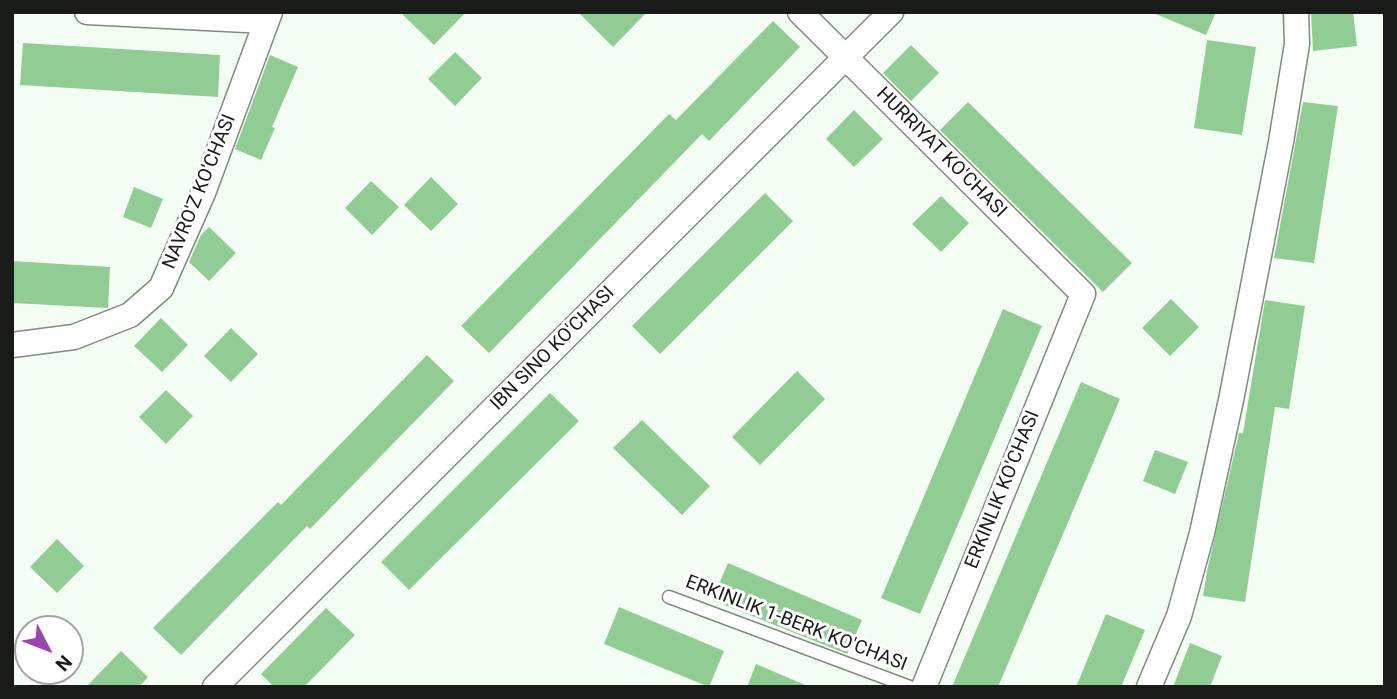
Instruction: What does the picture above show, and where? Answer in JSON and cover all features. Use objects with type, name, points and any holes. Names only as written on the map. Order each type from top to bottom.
[{"type":"street","name":"NAVRO'Z KO'CHASI","points":[[12,345],[74,337],[130,315],[161,288],[204,193],[268,17],[87,12]]},
{"type":"street","name":"HURRIYAT KO'CHASI","points":[[800,12],[1083,294]]},
{"type":"street","name":"IBN SINO KO'CHASI","points":[[215,687],[891,12]]},
{"type":"street","points":[[1149,687],[1179,615],[1202,533],[1231,400],[1281,142],[1297,44],[1296,12]]},
{"type":"street","name":"ERKINLIK KO'CHASI","points":[[924,687],[1083,294]]},
{"type":"lane","name":"ERKINLIK 1-BERK KO'CHASI","points":[[669,597],[910,687]]},
{"type":"building","points":[[400,12],[466,12],[434,45]]},
{"type":"building","points":[[578,12],[647,12],[613,47]]},
{"type":"building","points":[[1151,12],[1216,12],[1206,35]]},
{"type":"building","points":[[1311,12],[1353,12],[1357,46],[1313,51]]},
{"type":"building","points":[[773,21],[800,47],[709,141],[702,134],[489,353],[461,326],[669,114],[676,120]]},
{"type":"building","points":[[1207,40],[1256,47],[1242,135],[1194,128]]},
{"type":"building","points":[[23,43],[220,55],[218,97],[20,85]]},
{"type":"building","points":[[911,45],[939,73],[911,101],[883,73]]},
{"type":"building","points":[[455,52],[482,78],[455,106],[428,79]]},
{"type":"building","points":[[270,55],[298,67],[261,160],[235,149]]},
{"type":"building","points":[[968,102],[1132,263],[1103,292],[940,130]]},
{"type":"building","points":[[1303,102],[1338,106],[1314,263],[1274,258]]},
{"type":"building","points":[[854,110],[883,139],[854,167],[826,139]]},
{"type":"building","points":[[431,177],[458,204],[431,231],[404,205]]},
{"type":"building","points":[[371,181],[399,207],[372,235],[345,208]]},
{"type":"building","points":[[134,187],[163,199],[151,228],[123,217]]},
{"type":"building","points":[[765,193],[793,221],[660,354],[632,326]]},
{"type":"building","points":[[941,196],[969,223],[941,252],[912,224]]},
{"type":"building","points":[[209,227],[236,253],[209,281],[189,262],[201,235]]},
{"type":"building","points":[[12,261],[110,267],[108,308],[12,303]]},
{"type":"building","points":[[1171,299],[1199,327],[1170,356],[1142,328]]},
{"type":"building","points":[[1265,300],[1305,306],[1289,409],[1275,407],[1245,602],[1203,596],[1239,433],[1243,433]]},
{"type":"building","points":[[1003,309],[1042,326],[920,614],[881,598]]},
{"type":"building","points":[[161,318],[188,345],[162,372],[134,346]]},
{"type":"building","points":[[231,328],[258,354],[231,382],[204,356]]},
{"type":"building","points":[[427,355],[454,381],[310,529],[307,526],[181,655],[153,628],[278,502],[281,505]]},
{"type":"building","points":[[797,371],[825,399],[760,465],[732,437]]},
{"type":"building","points":[[1081,382],[1120,399],[1080,494],[998,687],[952,687]]},
{"type":"building","points":[[166,390],[193,416],[166,444],[139,417]]},
{"type":"building","points":[[550,393],[579,421],[409,590],[381,562]]},
{"type":"building","points":[[642,420],[710,486],[682,515],[613,448]]},
{"type":"building","points":[[1155,450],[1188,462],[1175,494],[1143,481]]},
{"type":"building","points":[[57,539],[84,566],[57,593],[30,567]]},
{"type":"building","points":[[728,563],[862,620],[847,654],[712,600]]},
{"type":"building","points":[[619,607],[724,651],[709,687],[604,644]]},
{"type":"building","points":[[326,608],[355,635],[304,687],[274,687],[261,674]]},
{"type":"building","points":[[1106,614],[1145,630],[1121,687],[1076,687]]},
{"type":"building","points":[[1190,643],[1222,656],[1210,687],[1173,687]]},
{"type":"building","points":[[121,651],[148,677],[139,687],[86,687]]},
{"type":"building","points":[[756,664],[810,687],[747,687]]}]
